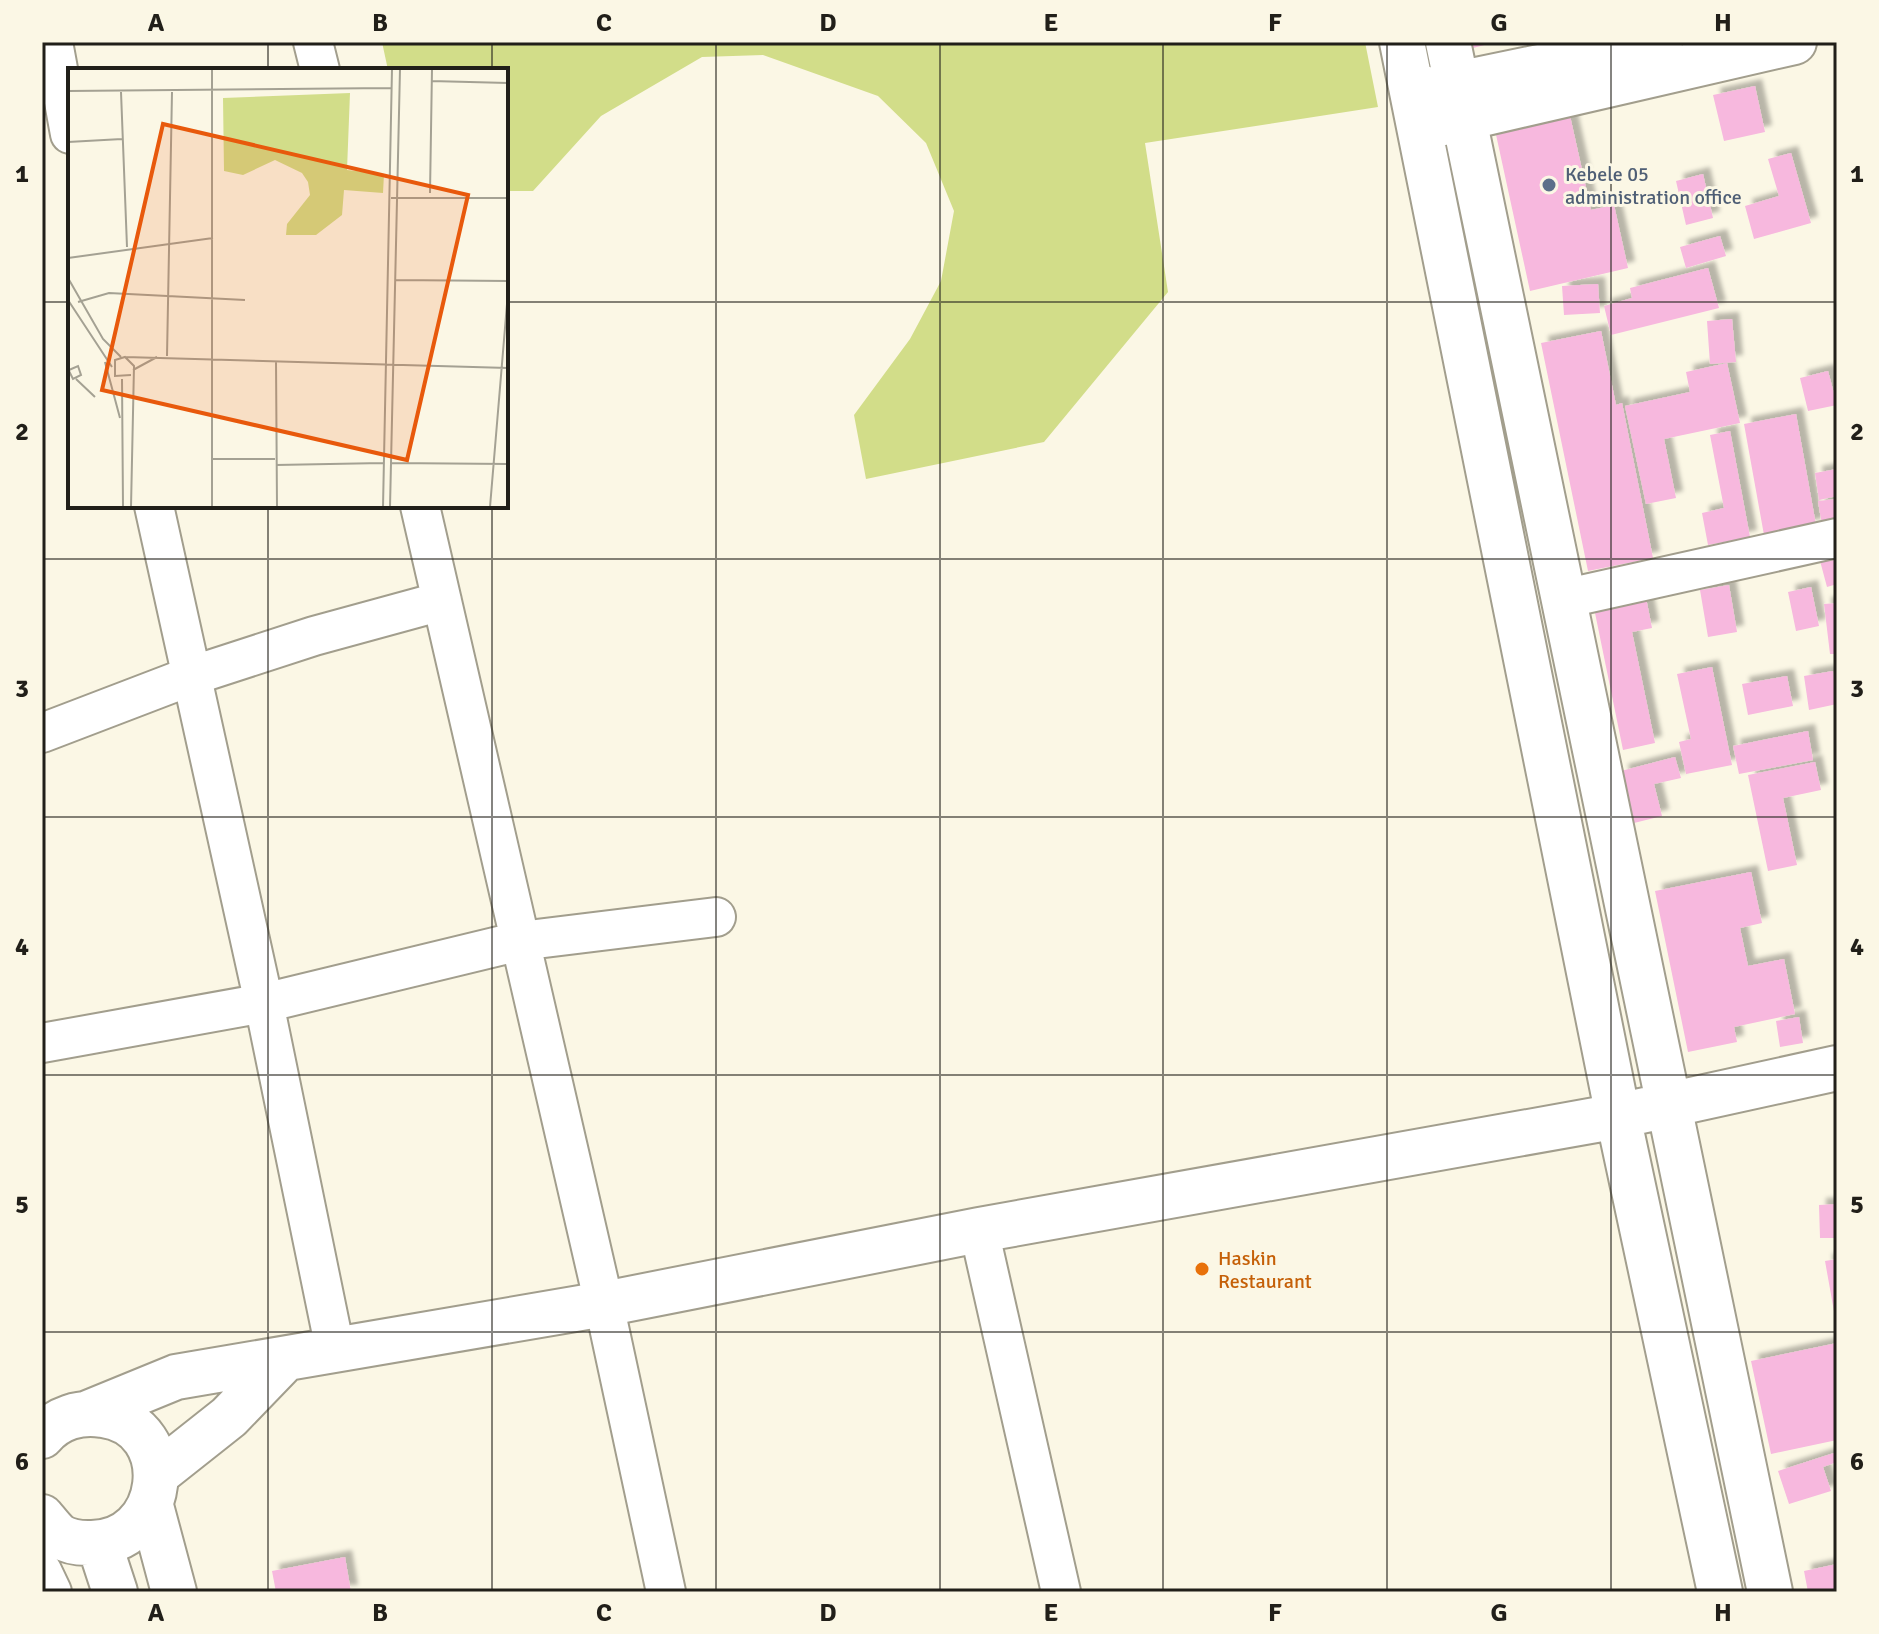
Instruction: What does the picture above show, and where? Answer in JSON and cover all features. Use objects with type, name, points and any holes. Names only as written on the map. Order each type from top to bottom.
[{"type":"main road","points":[[1402,42],[1618,1116],[1720,1592]]},
{"type":"main road","points":[[1448,42],[1770,1592]]},
{"type":"main road","points":[[1416,111],[1794,42]]},
{"type":"main road","points":[[1460,101],[1655,43]]},
{"type":"main road","points":[[60,1418],[176,1377],[604,1304],[979,1230],[1618,1116],[1837,1068]]},
{"type":"main road","points":[[42,1517],[59,1536],[78,1543],[115,1540],[129,1531],[154,1490],[284,1360]]},
{"type":"main road","points":[[60,1418],[108,1415],[127,1423],[142,1437],[153,1454],[154,1490],[174,1592]]},
{"type":"main road","points":[[99,1543],[115,1592]]},
{"type":"street","points":[[53,42],[68,123]]},
{"type":"street","points":[[313,42],[320,68]]},
{"type":"street","points":[[154,508],[264,1003],[335,1349]]},
{"type":"street","points":[[420,508],[604,1304],[666,1592]]},
{"type":"street","points":[[1563,599],[1837,538]]},
{"type":"street","points":[[42,733],[191,676],[314,636],[442,601]]},
{"type":"street","points":[[42,1043],[264,1003],[520,941],[716,917]]},
{"type":"street","points":[[979,1230],[1061,1592]]},
{"type":"street","points":[[42,1571],[52,1592]]},
{"type":"green space","points":[[382,42],[1365,42],[1378,107],[1145,143],[1168,292],[1044,442],[866,479],[854,415],[910,339],[941,281],[954,211],[926,143],[878,96],[763,55],[702,57],[601,116],[533,191],[508,191],[508,68],[388,68]]},
{"type":"building","points":[[1471,42],[1492,42],[1492,43],[1473,48]]},
{"type":"building","points":[[1755,86],[1765,132],[1724,141],[1713,95]]},
{"type":"building","points":[[1564,89],[1591,210],[1614,205],[1628,268],[1530,291],[1490,107]]},
{"type":"building","points":[[1791,153],[1811,223],[1754,239],[1745,206],[1779,196],[1768,159]]},
{"type":"building","points":[[1703,174],[1713,218],[1686,225],[1676,181]]},
{"type":"building","points":[[1720,236],[1726,256],[1686,268],[1680,247]]},
{"type":"building","points":[[1708,268],[1719,308],[1611,335],[1604,306],[1632,298],[1630,288]]},
{"type":"building","points":[[1598,284],[1600,313],[1564,315],[1562,286]]},
{"type":"building","points":[[1732,319],[1736,362],[1710,364],[1707,321]]},
{"type":"building","points":[[1601,331],[1616,405],[1622,403],[1653,558],[1588,571],[1541,343]]},
{"type":"building","points":[[1727,363],[1740,423],[1664,439],[1676,498],[1646,504],[1625,406],[1690,392],[1686,372]]},
{"type":"building","points":[[1828,371],[1837,405],[1808,411],[1800,378]]},
{"type":"building","points":[[1796,414],[1816,525],[1764,535],[1744,424]]},
{"type":"building","points":[[1730,431],[1750,537],[1708,545],[1702,513],[1724,508],[1710,435]]},
{"type":"building","points":[[1837,469],[1837,496],[1819,500],[1815,473]]},
{"type":"building","points":[[1837,499],[1837,522],[1822,525],[1818,501]]},
{"type":"building","points":[[1837,553],[1837,584],[1827,587],[1819,557]]},
{"type":"building","points":[[1729,585],[1737,632],[1708,637],[1700,590]]},
{"type":"building","points":[[1811,587],[1819,626],[1796,631],[1788,592]]},
{"type":"building","points":[[1646,598],[1652,628],[1632,632],[1655,743],[1623,750],[1594,608]]},
{"type":"building","points":[[1837,603],[1837,654],[1830,654],[1824,604]]},
{"type":"building","points":[[1712,667],[1732,765],[1686,774],[1679,742],[1691,739],[1677,674]]},
{"type":"building","points":[[1833,671],[1837,704],[1809,710],[1804,676]]},
{"type":"building","points":[[1787,676],[1793,706],[1748,715],[1742,684]]},
{"type":"building","points":[[1808,731],[1813,760],[1739,774],[1733,746]]},
{"type":"building","points":[[1675,757],[1681,778],[1654,784],[1662,816],[1634,823],[1621,771]]},
{"type":"building","points":[[1815,762],[1821,790],[1783,798],[1797,865],[1768,871],[1748,775]]},
{"type":"building","points":[[1751,872],[1762,923],[1740,928],[1748,966],[1784,959],[1795,1014],[1734,1027],[1737,1042],[1688,1052],[1655,891]]},
{"type":"building","points":[[1799,1017],[1803,1043],[1780,1047],[1776,1021]]},
{"type":"building","points":[[1837,1204],[1837,1238],[1820,1238],[1819,1205]]},
{"type":"building","points":[[1837,1259],[1837,1317],[1835,1317],[1825,1261]]},
{"type":"building","points":[[1837,1343],[1837,1440],[1771,1454],[1751,1361]]},
{"type":"building","points":[[1837,1452],[1837,1462],[1823,1467],[1831,1491],[1789,1504],[1778,1471]]},
{"type":"building","points":[[345,1557],[351,1592],[276,1592],[272,1571]]},
{"type":"building","points":[[1837,1564],[1837,1592],[1808,1592],[1804,1571]]},
{"type":"place","name":"Kebele 05 administration office","points":[[1549,185]]},
{"type":"place","name":"Haskin Restaurant","points":[[1202,1269]]}]
